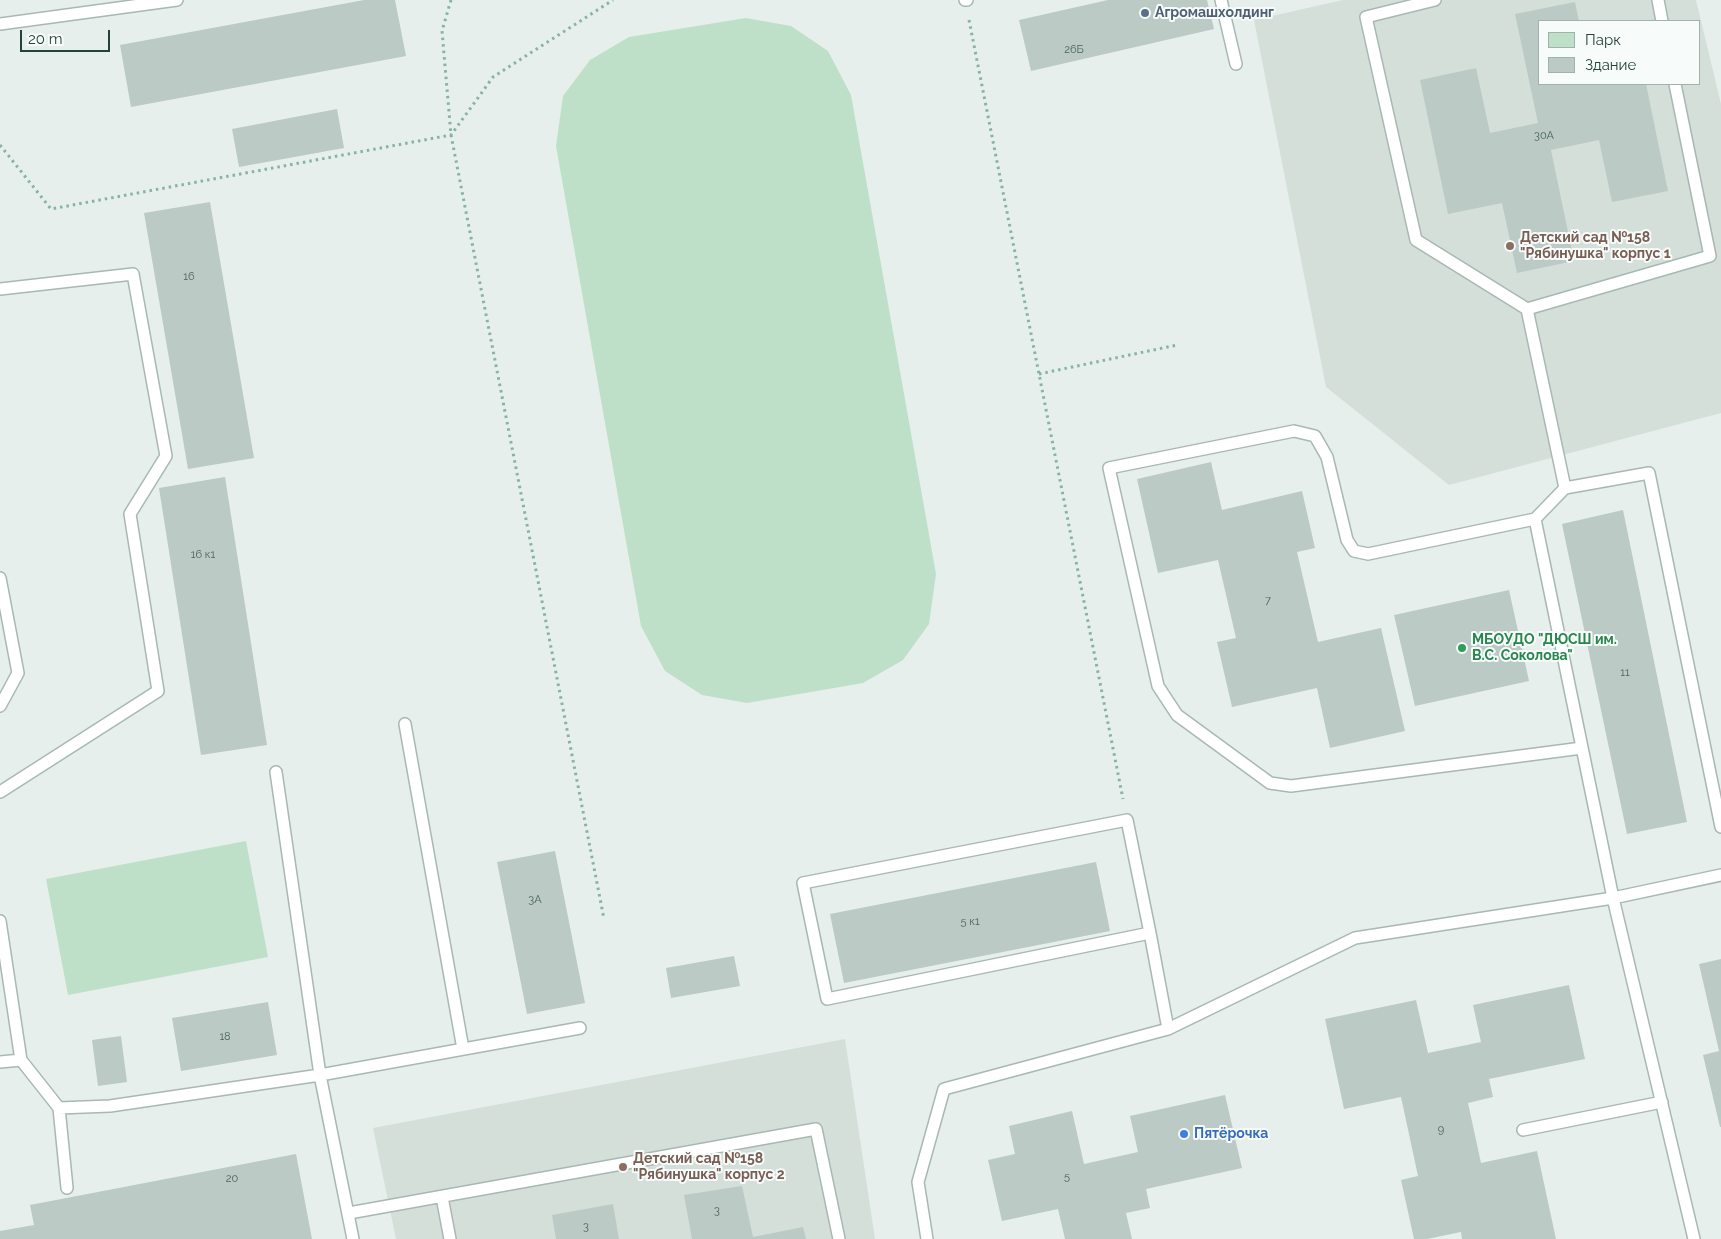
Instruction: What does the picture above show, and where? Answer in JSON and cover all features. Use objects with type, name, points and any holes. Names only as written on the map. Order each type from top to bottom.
[{"type":"lane","points":[[0,24],[177,0]]},
{"type":"lane","points":[[1221,0],[1236,64]]},
{"type":"lane","points":[[1434,0],[1366,18],[1416,240],[1527,309],[1565,488]]},
{"type":"lane","points":[[1658,0],[1662,20]]},
{"type":"lane","points":[[1527,309],[1710,256],[1674,85]]},
{"type":"lane","points":[[0,289],[133,274],[166,456],[130,514],[158,692],[0,792]]},
{"type":"lane","points":[[1582,748],[1291,786],[1270,783],[1177,715],[1158,686],[1108,468],[1294,431],[1315,436],[1328,457],[1346,540],[1354,551],[1368,554],[1535,519],[1565,488],[1649,473],[1721,827]]},
{"type":"lane","points":[[1535,519],[1613,898],[1694,1239]]},
{"type":"lane","points":[[0,578],[18,674],[0,706]]},
{"type":"lane","points":[[405,724],[463,1050]]},
{"type":"lane","points":[[276,772],[320,1075],[353,1239]]},
{"type":"lane","points":[[1150,933],[827,999],[802,883],[1127,820],[1150,933],[1168,1030]]},
{"type":"lane","points":[[927,1239],[918,1182],[944,1089],[1168,1030],[1356,938],[1613,898],[1721,875]]},
{"type":"lane","points":[[0,921],[21,1060],[59,1108],[67,1188]]},
{"type":"lane","points":[[59,1108],[110,1106],[320,1075],[580,1028]]},
{"type":"lane","points":[[0,1062],[21,1060]]},
{"type":"lane","points":[[1524,1130],[1662,1102]]},
{"type":"lane","points":[[349,1213],[816,1129],[839,1239]]},
{"type":"lane","points":[[442,1197],[450,1239]]},
{"type":"path","points":[[451,0],[442,32],[451,135],[604,919]]},
{"type":"path","points":[[0,146],[51,209],[451,135],[493,76],[613,0]]},
{"type":"path","points":[[966,0],[1127,820]]},
{"type":"path","points":[[1039,374],[1177,346]]},
{"type":"shaded area","name":"Детский сад №158 \"Рябинушка\" корпус 1","points":[[1343,0],[1696,0],[1701,20],[1538,20],[1538,85],[1701,85],[1701,21],[1721,104],[1721,413],[1449,485],[1326,387],[1254,20]]},
{"type":"shaded area","name":"Детский сад №158 \"Рябинушка\" корпус 2","points":[[845,1039],[875,1239],[396,1239],[373,1128]]},
{"type":"green space","points":[[746,18],[791,26],[828,51],[851,95],[936,574],[929,624],[903,660],[863,683],[747,703],[702,695],[665,671],[641,626],[556,146],[563,96],[590,60],[629,37]]},
{"type":"green space","points":[[246,841],[268,957],[68,995],[46,879]]},
{"type":"building","points":[[364,0],[395,0],[406,56],[131,107],[120,45]]},
{"type":"building","points":[[1108,0],[1207,0],[1214,29],[1031,71],[1019,20]]},
{"type":"building","points":[[1575,2],[1579,20],[1538,20],[1538,85],[1646,85],[1668,191],[1612,202],[1599,140],[1551,150],[1574,261],[1517,273],[1502,203],[1448,214],[1420,80],[1476,68],[1490,133],[1538,123],[1515,14]]},
{"type":"building","points":[[337,109],[344,148],[239,167],[232,129]]},
{"type":"building","points":[[210,202],[254,458],[188,469],[144,213]]},
{"type":"building","points":[[1211,462],[1222,510],[1302,491],[1315,548],[1297,552],[1318,642],[1381,628],[1405,731],[1330,748],[1317,688],[1232,707],[1217,642],[1236,638],[1218,560],[1158,573],[1137,479]]},
{"type":"building","points":[[225,477],[267,745],[201,755],[159,488]]},
{"type":"building","points":[[1623,510],[1687,822],[1627,834],[1562,524]]},
{"type":"building","name":"МБОУДО \"ДЮСШ им. В.С. Соколова\"","points":[[1509,590],[1529,681],[1415,706],[1394,615]]},
{"type":"building","points":[[555,851],[585,1003],[527,1014],[497,862]]},
{"type":"building","points":[[1096,862],[1110,931],[844,983],[830,914]]},
{"type":"building","points":[[734,956],[740,986],[671,998],[666,968]]},
{"type":"building","points":[[1721,959],[1720,1127],[1703,1055],[1719,1051],[1699,964]]},
{"type":"building","points":[[1569,985],[1585,1059],[1489,1079],[1493,1097],[1468,1103],[1481,1163],[1537,1151],[1556,1239],[1462,1239],[1461,1232],[1427,1239],[1414,1239],[1401,1180],[1418,1176],[1401,1097],[1344,1109],[1325,1019],[1416,1000],[1428,1053],[1481,1042],[1473,1005]]},
{"type":"building","points":[[268,1002],[277,1055],[181,1071],[172,1018]]},
{"type":"building","points":[[121,1036],[127,1082],[98,1086],[92,1040]]},
{"type":"building","points":[[1225,1095],[1242,1168],[1146,1189],[1150,1208],[1126,1213],[1132,1239],[1065,1239],[1058,1209],[1002,1221],[988,1160],[1015,1154],[1009,1126],[1072,1111],[1084,1164],[1138,1152],[1130,1116]]},
{"type":"building","points":[[296,1154],[312,1239],[0,1239],[0,1231],[34,1225],[30,1205]]},
{"type":"building","points":[[742,1186],[753,1237],[803,1227],[806,1239],[692,1239],[684,1195]]},
{"type":"building","points":[[613,1204],[619,1239],[556,1239],[552,1215]]},
{"type":"place","name":"Агромашхолдинг","points":[[1145,13]]},
{"type":"place","name":"Детский сад №158 \"Рябинушка\" корпус 1","points":[[1510,246]]},
{"type":"place","name":"МБОУДО \"ДЮСШ им. В.С. Соколова\"","points":[[1462,648]]},
{"type":"place","name":"Пятёрочка","points":[[1184,1134]]},
{"type":"place","name":"Детский сад №158 \"Рябинушка\" корпус 2","points":[[623,1167]]}]
